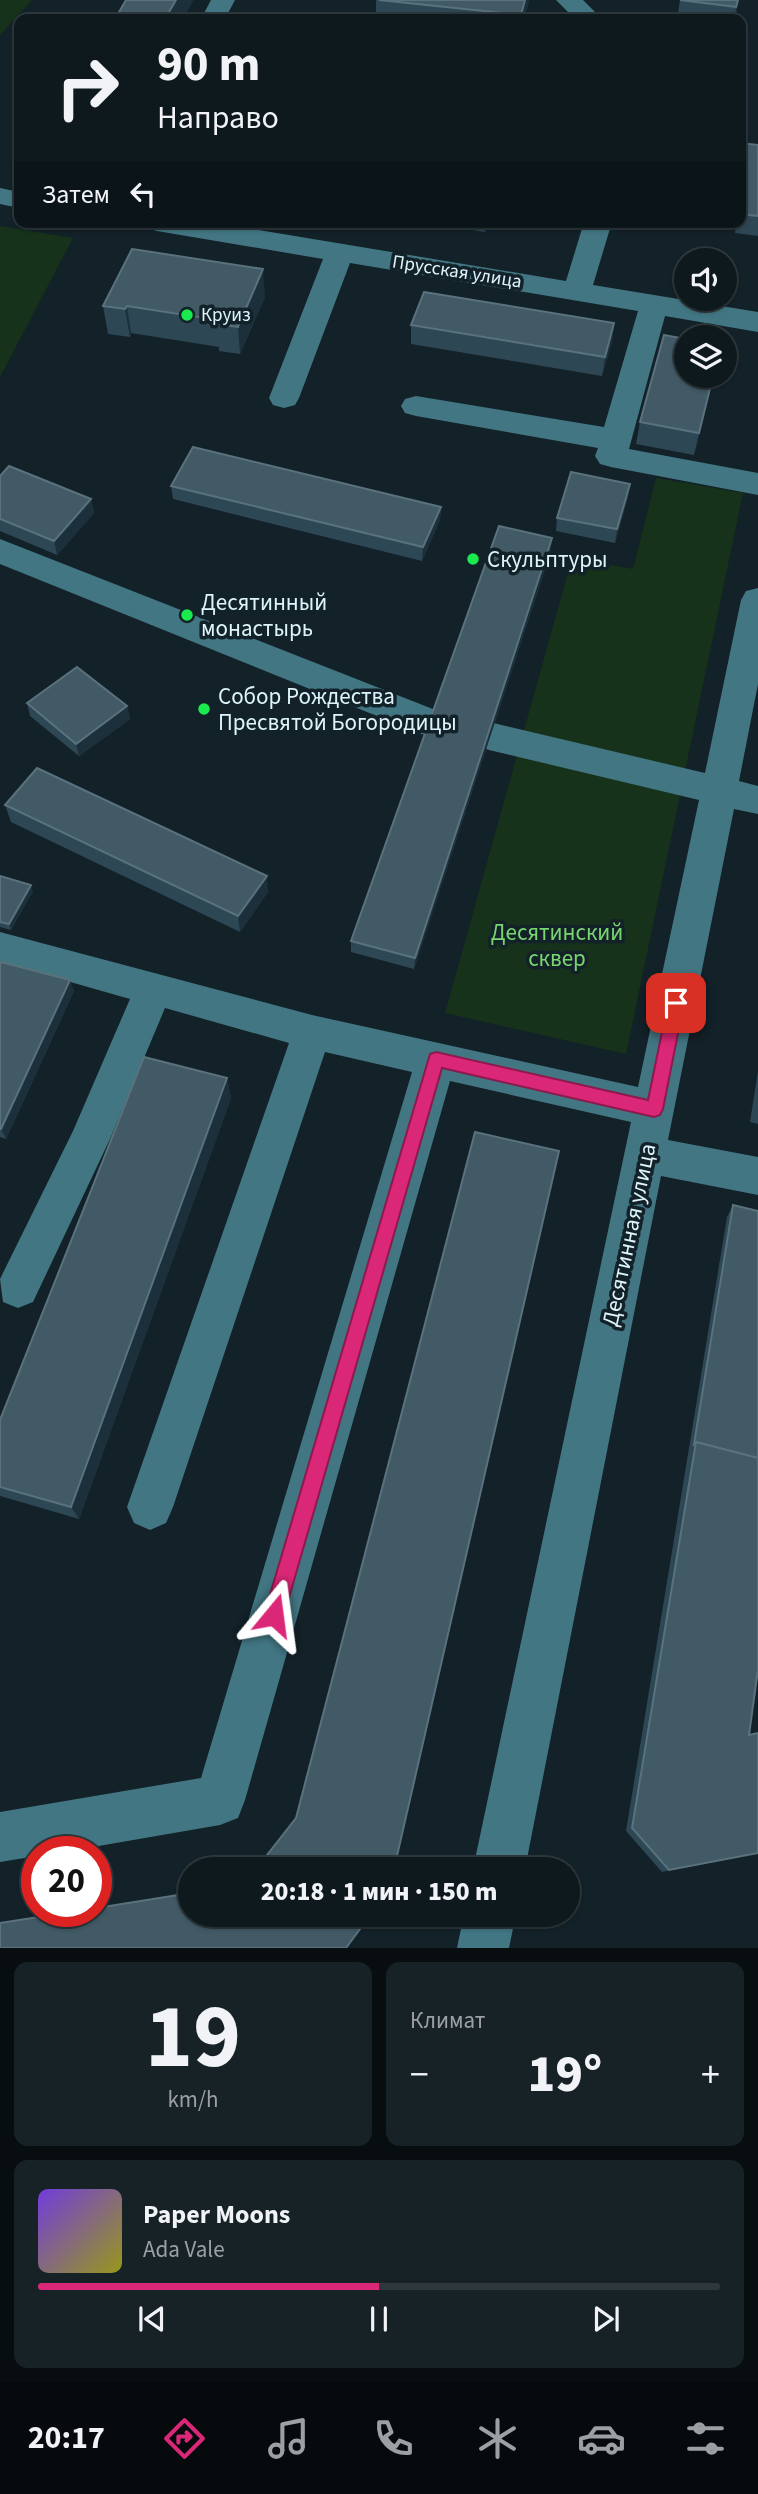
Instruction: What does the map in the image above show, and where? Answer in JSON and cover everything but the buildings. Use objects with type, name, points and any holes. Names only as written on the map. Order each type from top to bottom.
[{"type":"street","points":[[568,0],[584,14]]},
{"type":"street","name":"Прусская улица","points":[[194,228],[758,322]]},
{"type":"street","points":[[577,292],[596,228]]},
{"type":"street","points":[[284,398],[340,252]]},
{"type":"street","points":[[654,305],[611,456],[758,484]]},
{"type":"street","points":[[416,405],[615,440]]},
{"type":"street","points":[[0,551],[431,723]]},
{"type":"street","name":"Десятинная улица","points":[[501,1857],[654,1109],[739,795],[758,600]]},
{"type":"street","points":[[489,736],[739,795]]},
{"type":"street","points":[[3,947],[312,1032],[654,1109]]},
{"type":"street","points":[[18,1287],[90,1139],[153,990]]},
{"type":"street","points":[[150,1507],[312,1032]]},
{"type":"street","points":[[0,1837],[220,1800],[436,1059]]},
{"type":"street","points":[[645,1154],[758,1176]]},
{"type":"street","points":[[483,1948],[487,1927]]},
{"type":"green space","points":[[0,0],[32,0],[19,14],[14,14],[14,20],[0,35]]},
{"type":"green space","points":[[0,226],[73,238],[0,377]]},
{"type":"green space","name":"Десятинский сквер","points":[[656,478],[743,493],[626,1054],[445,1013],[572,558],[633,569]]},
{"type":"place","name":"Круиз","points":[[187,315]]},
{"type":"place","name":"Скульптуры","points":[[473,559]]},
{"type":"place","name":"Десятинный монастырь","points":[[187,615]]},
{"type":"place","name":"Собор Рождества Пресвятой Богородицы","points":[[204,709]]},
{"type":"route","points":[[274,1615],[436,1059],[654,1109],[676,1003]]}]
